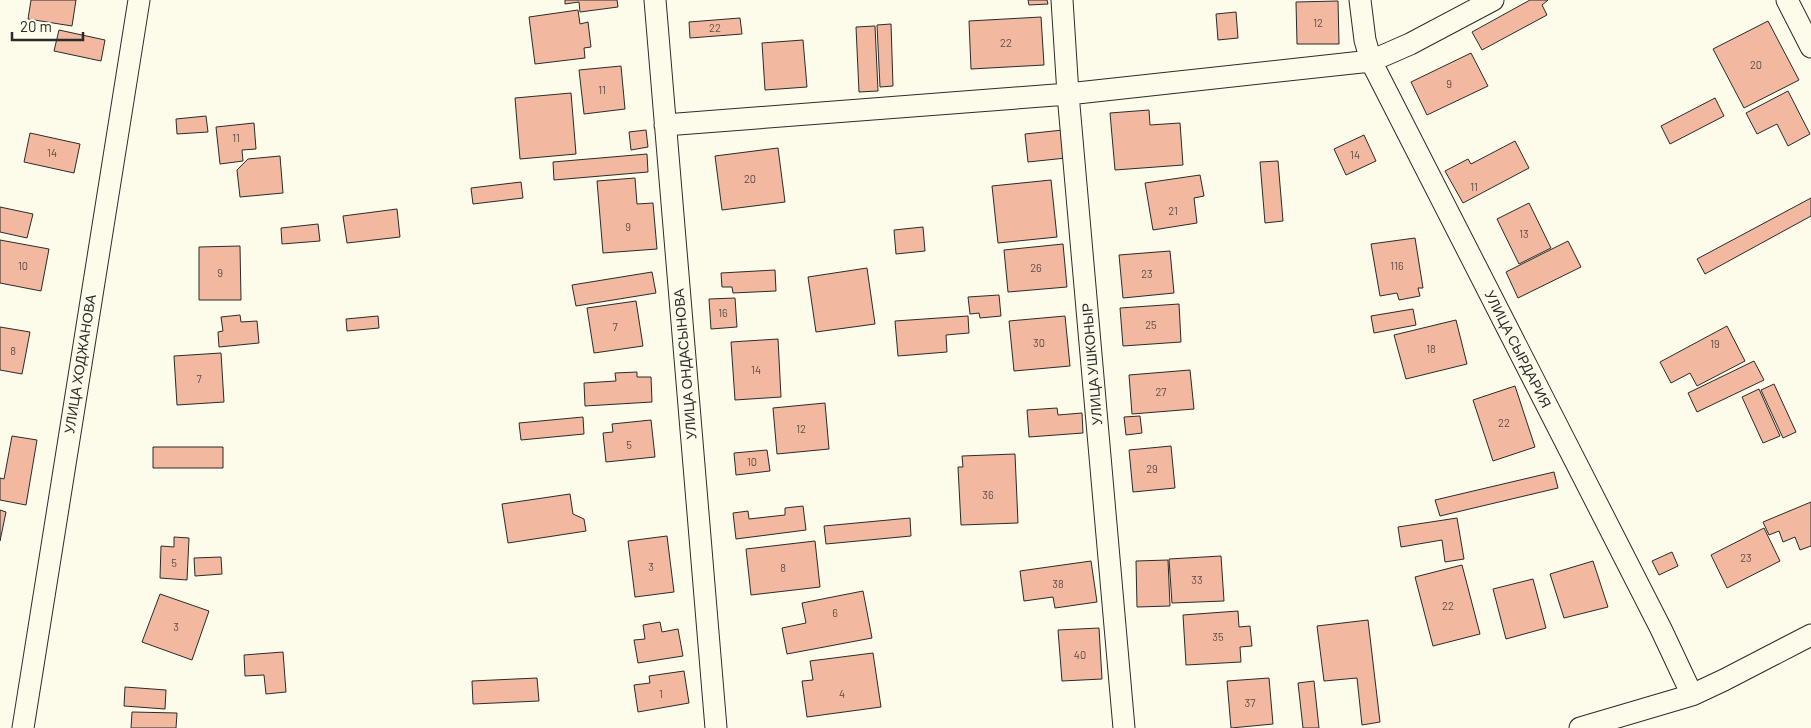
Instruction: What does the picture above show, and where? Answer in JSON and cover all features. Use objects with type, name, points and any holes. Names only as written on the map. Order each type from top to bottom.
[{"type":"street","name":"УЛИЦА ХОДЖАНОВА","points":[[23,728],[139,0]]},
{"type":"street","name":"УЛИЦА ОНДАСЫНОВА","points":[[655,0],[716,728]]},
{"type":"street","name":"УЛИЦА УШКОНЫР","points":[[1062,0],[1068,94],[1124,728]]},
{"type":"street","name":"УЛИЦА СЫРДАРИЯ","points":[[1360,0],[1364,40],[1371,61],[1661,629],[1692,694]]},
{"type":"street","points":[[666,125],[1068,94],[1371,61],[1410,44],[1493,0]]},
{"type":"street","points":[[1787,0],[1811,47]]},
{"type":"street","points":[[1580,728],[1692,694],[1724,680],[1811,635]]},
{"type":"building","points":[[31,0],[76,0],[72,26],[28,19]]},
{"type":"building","points":[[565,0],[617,0],[618,7],[580,12],[579,2],[565,4]]},
{"type":"building","points":[[1028,0],[1047,0],[1048,4],[1029,5]]},
{"type":"building","points":[[1530,0],[1548,0],[1542,5],[1547,15],[1482,50],[1472,32]]},
{"type":"building","points":[[1338,1],[1339,44],[1297,44],[1296,2]]},
{"type":"building","points":[[578,10],[580,24],[588,22],[591,47],[584,48],[585,58],[535,64],[529,17]]},
{"type":"building","points":[[1236,12],[1238,38],[1218,40],[1216,14]]},
{"type":"building","points":[[1041,17],[1044,65],[971,69],[969,21]]},
{"type":"building","points":[[740,18],[742,34],[690,38],[689,22]]},
{"type":"building","points":[[1768,21],[1799,80],[1744,108],[1713,49]]},
{"type":"building","points":[[891,24],[893,86],[880,87],[877,25]]},
{"type":"building","points":[[875,26],[878,91],[859,92],[856,27]]},
{"type":"building","points":[[59,30],[105,40],[101,61],[54,51]]},
{"type":"building","points":[[803,40],[807,87],[765,90],[762,43]]},
{"type":"building","points":[[1471,53],[1488,86],[1427,115],[1411,82]]},
{"type":"building","points":[[621,66],[625,109],[584,114],[579,70]]},
{"type":"building","points":[[1788,91],[1810,134],[1788,146],[1777,124],[1757,134],[1746,113]]},
{"type":"building","points":[[571,93],[576,154],[520,159],[515,98]]},
{"type":"building","points":[[1715,98],[1724,116],[1670,144],[1661,126]]},
{"type":"building","points":[[1149,110],[1150,125],[1180,123],[1183,165],[1115,170],[1110,113]]},
{"type":"building","points":[[206,116],[208,132],[177,134],[176,119]]},
{"type":"building","points":[[254,123],[256,149],[242,150],[243,161],[220,164],[216,127]]},
{"type":"building","points":[[646,130],[648,147],[631,150],[629,132]]},
{"type":"building","points":[[1063,130],[1066,158],[1028,162],[1025,134]]},
{"type":"building","points":[[30,133],[80,144],[74,173],[24,162]]},
{"type":"building","points":[[1364,135],[1376,161],[1346,175],[1334,149]]},
{"type":"building","points":[[1515,141],[1529,168],[1463,203],[1445,171],[1468,159],[1471,164]]},
{"type":"building","points":[[778,148],[785,202],[722,210],[715,156]]},
{"type":"building","points":[[647,154],[648,172],[554,180],[553,162]]},
{"type":"building","points":[[280,156],[283,193],[240,197],[237,170],[248,159]]},
{"type":"building","points":[[1278,161],[1283,221],[1265,223],[1260,162]]},
{"type":"building","points":[[1200,175],[1204,196],[1194,198],[1197,223],[1153,230],[1145,183]]},
{"type":"building","points":[[635,178],[637,204],[653,203],[657,249],[603,253],[597,181]]},
{"type":"building","points":[[1051,180],[1057,237],[998,243],[992,186]]},
{"type":"building","points":[[521,182],[523,198],[473,204],[471,188]]},
{"type":"building","points":[[1811,198],[1811,216],[1705,274],[1697,259]]},
{"type":"building","points":[[1529,203],[1551,248],[1519,264],[1497,219]]},
{"type":"building","points":[[0,207],[33,214],[27,238],[0,232]]},
{"type":"building","points":[[397,209],[400,237],[347,243],[343,216]]},
{"type":"building","points":[[318,224],[320,241],[282,244],[281,228]]},
{"type":"building","points":[[923,227],[925,251],[896,254],[894,230]]},
{"type":"building","points":[[1415,238],[1423,288],[1418,288],[1420,296],[1399,300],[1397,293],[1380,296],[1371,244]]},
{"type":"building","points":[[0,240],[49,249],[41,291],[0,283]]},
{"type":"building","points":[[1568,241],[1581,267],[1518,298],[1506,272]]},
{"type":"building","points":[[1063,244],[1067,287],[1008,292],[1004,250]]},
{"type":"building","points":[[240,246],[241,300],[199,300],[199,247]]},
{"type":"building","points":[[1170,251],[1174,293],[1123,298],[1119,255]]},
{"type":"building","points":[[867,268],[875,324],[816,332],[808,277]]},
{"type":"building","points":[[775,270],[776,291],[733,293],[732,287],[722,287],[721,273]]},
{"type":"building","points":[[652,272],[656,293],[576,306],[572,285]]},
{"type":"building","points":[[999,295],[1001,316],[980,318],[979,313],[970,314],[968,297]]},
{"type":"building","points":[[735,298],[737,327],[711,329],[709,299]]},
{"type":"building","points":[[636,301],[643,346],[594,353],[587,308]]},
{"type":"building","points":[[1179,304],[1181,342],[1123,346],[1120,308]]},
{"type":"building","points":[[1413,309],[1416,325],[1374,333],[1371,316]]},
{"type":"building","points":[[240,315],[241,322],[257,321],[259,343],[219,347],[218,332],[223,331],[221,317]]},
{"type":"building","points":[[378,316],[379,328],[347,331],[346,319]]},
{"type":"building","points":[[968,316],[969,333],[946,335],[947,352],[898,356],[895,321]]},
{"type":"building","points":[[1065,316],[1070,366],[1014,371],[1009,321]]},
{"type":"building","points":[[1456,320],[1467,364],[1406,379],[1394,335]]},
{"type":"building","points":[[1727,326],[1745,361],[1697,386],[1690,373],[1671,383],[1660,362]]},
{"type":"building","points":[[0,327],[30,332],[22,374],[0,370]]},
{"type":"building","points":[[778,339],[781,397],[735,400],[731,342]]},
{"type":"building","points":[[221,353],[224,402],[177,405],[174,356]]},
{"type":"building","points":[[1754,361],[1764,380],[1697,412],[1688,393]]},
{"type":"building","points":[[1190,370],[1194,409],[1132,414],[1129,375]]},
{"type":"building","points":[[637,372],[637,377],[651,377],[652,402],[585,406],[584,383],[616,381],[615,373]]},
{"type":"building","points":[[1774,384],[1796,432],[1783,438],[1761,390]]},
{"type":"building","points":[[1515,386],[1535,447],[1493,461],[1473,400]]},
{"type":"building","points":[[1759,389],[1780,436],[1763,443],[1742,397]]},
{"type":"building","points":[[825,403],[829,449],[777,454],[773,408]]},
{"type":"building","points":[[1057,408],[1058,415],[1082,413],[1083,433],[1029,437],[1027,410]]},
{"type":"building","points":[[1140,416],[1142,433],[1126,435],[1124,417]]},
{"type":"building","points":[[583,417],[584,434],[521,440],[519,423]]},
{"type":"building","points":[[651,420],[655,457],[606,462],[603,433],[613,432],[612,424]]},
{"type":"building","points":[[12,436],[37,440],[26,505],[0,500],[0,478],[4,479]]},
{"type":"building","points":[[1171,446],[1175,488],[1133,492],[1129,450]]},
{"type":"building","points":[[153,447],[223,447],[223,468],[153,468]]},
{"type":"building","points":[[767,450],[770,471],[736,475],[734,453]]},
{"type":"building","points":[[1015,454],[1018,523],[961,525],[958,467],[963,467],[962,456]]},
{"type":"building","points":[[1554,472],[1558,488],[1440,516],[1435,500]]},
{"type":"building","points":[[570,494],[573,514],[584,519],[586,531],[508,543],[502,504]]},
{"type":"building","points":[[1811,502],[1811,546],[1800,550],[1795,537],[1783,542],[1779,531],[1769,535],[1763,522]]},
{"type":"building","points":[[803,506],[806,530],[736,539],[733,513],[748,511],[749,519],[785,515],[785,508]]},
{"type":"building","points":[[0,510],[6,512],[0,541]]},
{"type":"building","points":[[910,518],[911,536],[826,544],[824,526]]},
{"type":"building","points":[[1457,518],[1464,559],[1445,562],[1442,540],[1401,547],[1398,527]]},
{"type":"building","points":[[1764,528],[1780,561],[1727,588],[1711,555]]},
{"type":"building","points":[[667,536],[674,592],[635,597],[628,541]]},
{"type":"building","points":[[174,537],[189,538],[187,580],[160,578],[161,546],[174,547]]},
{"type":"building","points":[[815,541],[820,587],[751,595],[746,549]]},
{"type":"building","points":[[1672,552],[1678,566],[1659,575],[1652,561]]},
{"type":"building","points":[[1221,556],[1224,601],[1172,603],[1169,559]]},
{"type":"building","points":[[221,557],[222,574],[195,576],[194,558]]},
{"type":"building","points":[[1168,560],[1170,606],[1137,607],[1136,561]]},
{"type":"building","points":[[1091,561],[1097,602],[1055,608],[1053,597],[1024,601],[1020,571]]},
{"type":"building","points":[[1593,561],[1608,607],[1564,618],[1550,574]]},
{"type":"building","points":[[1462,565],[1480,634],[1433,646],[1415,577]]},
{"type":"building","points":[[1533,579],[1546,628],[1506,639],[1493,589]]},
{"type":"building","points":[[863,591],[872,638],[787,654],[782,628],[806,623],[802,603]]},
{"type":"building","points":[[160,594],[209,611],[192,660],[142,642]]},
{"type":"building","points":[[1238,611],[1239,627],[1250,626],[1252,646],[1240,647],[1241,662],[1186,665],[1183,615]]},
{"type":"building","points":[[1368,620],[1380,722],[1362,725],[1357,678],[1324,681],[1317,626]]},
{"type":"building","points":[[660,622],[662,632],[678,629],[683,656],[638,663],[634,640],[645,639],[643,625]]},
{"type":"building","points":[[1099,628],[1102,679],[1062,681],[1058,630]]},
{"type":"building","points":[[283,652],[286,692],[266,694],[264,675],[245,676],[244,655]]},
{"type":"building","points":[[873,653],[881,707],[807,717],[802,681],[813,680],[810,661]]},
{"type":"building","points":[[684,671],[689,703],[638,712],[634,685],[650,683],[649,676]]},
{"type":"building","points":[[537,678],[539,701],[473,704],[472,681]]},
{"type":"building","points":[[1269,678],[1273,724],[1231,728],[1227,681]]},
{"type":"building","points":[[1314,681],[1319,728],[1303,728],[1298,683]]},
{"type":"building","points":[[125,687],[166,690],[165,709],[124,706]]},
{"type":"building","points":[[132,712],[177,713],[176,728],[131,728]]}]
